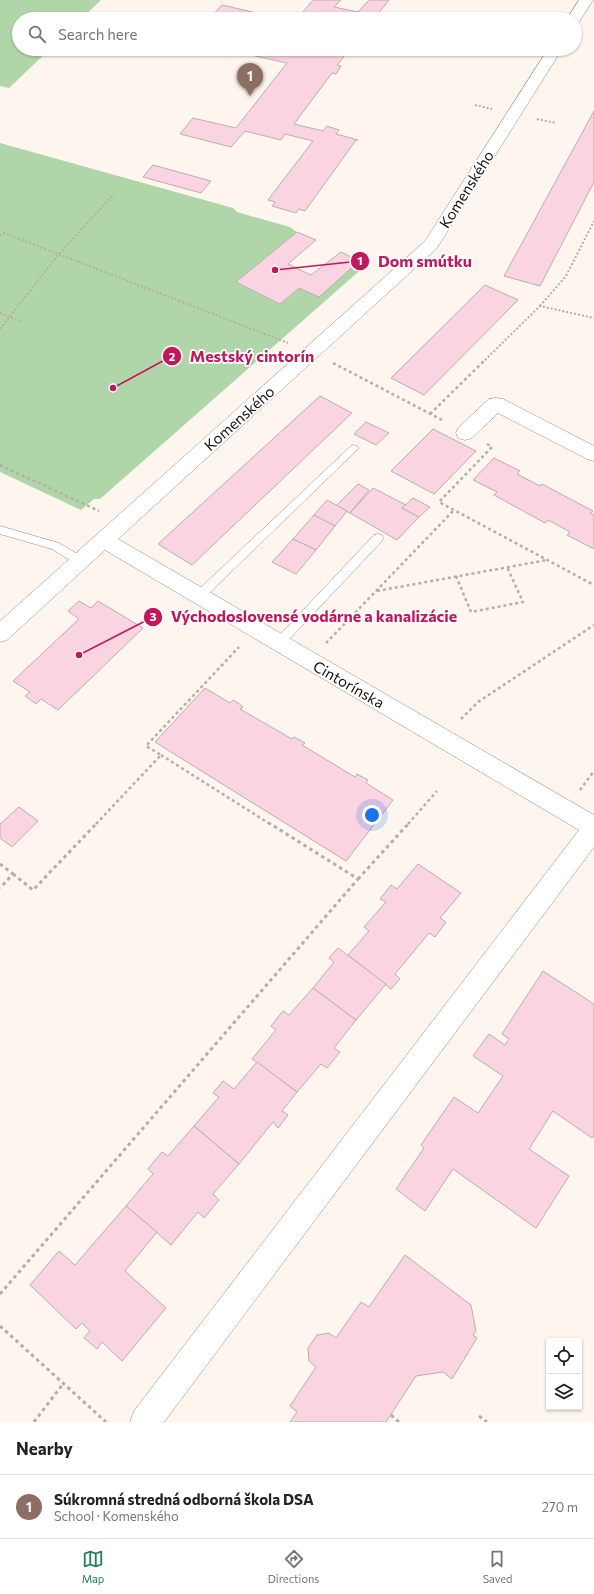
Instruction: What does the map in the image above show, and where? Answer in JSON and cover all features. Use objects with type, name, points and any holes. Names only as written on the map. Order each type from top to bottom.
[{"type":"street","points":[[578,12],[586,0]]},
{"type":"street","name":"Komenského","points":[[0,634],[431,244],[551,56]]},
{"type":"street","points":[[465,433],[496,404],[594,454]]},
{"type":"street","name":"Cintorínska","points":[[104,540],[594,828]]},
{"type":"street","points":[[145,1422],[594,828]]},
{"type":"lane","points":[[199,596],[354,448]]},
{"type":"lane","points":[[0,530],[55,546],[80,561]]},
{"type":"lane","points":[[279,643],[378,538]]},
{"type":"path","points":[[475,105],[493,109]]},
{"type":"path","points":[[530,118],[556,123]]},
{"type":"path","points":[[0,329],[59,254],[114,194]]},
{"type":"path","points":[[430,414],[540,306],[566,276],[594,221]]},
{"type":"path","points":[[0,236],[4,233],[291,343]]},
{"type":"path","points":[[540,306],[594,318]]},
{"type":"path","points":[[0,313],[21,322]]},
{"type":"path","points":[[328,360],[492,447],[439,502],[594,585]]},
{"type":"path","points":[[0,465],[124,522]]},
{"type":"path","points":[[310,661],[454,510]]},
{"type":"path","points":[[376,591],[547,560]]},
{"type":"path","points":[[456,576],[471,612],[523,602],[507,567]]},
{"type":"path","points":[[443,739],[478,702],[594,625]]},
{"type":"path","points":[[256,629],[146,746],[358,879]]},
{"type":"path","points":[[0,864],[33,890],[161,755]]},
{"type":"path","points":[[0,1294],[358,879],[437,791]]},
{"type":"path","points":[[0,888],[13,874]]},
{"type":"path","points":[[0,1326],[106,1422]]},
{"type":"path","points":[[34,1422],[63,1384]]},
{"type":"path","points":[[391,1415],[399,1422]]},
{"type":"path","points":[[479,1416],[487,1422]]},
{"type":"green space","points":[[0,0],[101,0],[88,12],[12,12],[12,56],[43,56],[9,88],[0,86]]},
{"type":"green space","points":[[0,143],[233,208],[237,212],[290,227],[297,232],[236,282],[280,304],[299,288],[319,297],[359,261],[365,266],[100,499],[94,499],[81,510],[0,472]]},
{"type":"building","points":[[313,0],[341,0],[334,7],[358,12],[303,12]]},
{"type":"building","points":[[369,0],[389,0],[380,12],[358,12]]},
{"type":"building","points":[[222,5],[252,12],[216,12]]},
{"type":"building","points":[[255,56],[344,56],[337,65],[341,66],[336,74],[332,73],[294,124],[323,131],[327,126],[339,130],[336,134],[358,140],[356,140],[305,211],[299,209],[296,213],[272,206],[275,202],[268,200],[313,141],[285,134],[281,140],[245,131],[231,147],[180,134],[193,118],[236,128],[287,63]]},
{"type":"building","points":[[594,111],[594,182],[540,286],[504,276]]},
{"type":"building","points":[[153,165],[211,181],[201,193],[143,177]]},
{"type":"building","points":[[297,232],[316,240],[288,264],[311,275],[341,252],[359,261],[319,297],[299,288],[280,304],[236,282]]},
{"type":"building","points":[[485,285],[518,300],[424,395],[391,378]]},
{"type":"building","points":[[320,396],[352,413],[192,565],[158,544]]},
{"type":"building","points":[[366,422],[389,433],[376,445],[354,434]]},
{"type":"building","points":[[433,429],[476,451],[434,494],[391,471]]},
{"type":"building","points":[[494,458],[520,471],[517,474],[540,486],[542,484],[593,511],[590,513],[594,515],[594,549],[567,535],[570,532],[548,520],[545,523],[494,495],[497,492],[473,480]]},
{"type":"building","points":[[358,484],[369,490],[350,513],[336,506]]},
{"type":"building","points":[[373,488],[406,505],[402,508],[419,517],[397,540],[350,513]]},
{"type":"building","points":[[413,498],[430,507],[419,517],[402,508]]},
{"type":"building","points":[[327,500],[347,511],[335,526],[313,516]]},
{"type":"building","points":[[314,515],[335,526],[316,550],[293,539]]},
{"type":"building","points":[[293,539],[316,550],[296,574],[272,562]]},
{"type":"building","points":[[79,601],[91,608],[98,601],[143,628],[58,710],[41,699],[36,704],[25,696],[30,692],[13,681],[79,619],[68,611]]},
{"type":"building","points":[[205,688],[230,703],[233,700],[243,707],[240,709],[292,739],[294,737],[305,743],[302,745],[355,777],[357,774],[368,780],[366,783],[393,800],[346,861],[155,742]]},
{"type":"building","points":[[19,807],[38,821],[12,847],[0,838],[0,824]]},
{"type":"building","points":[[418,864],[461,893],[440,918],[446,922],[435,937],[429,933],[395,974],[400,979],[391,989],[348,955],[369,931],[364,927],[386,902],[380,899],[391,885],[397,889]]},
{"type":"building","points":[[338,948],[386,984],[356,1020],[313,988],[334,962],[329,958]]},
{"type":"building","points":[[543,971],[594,1004],[594,1135],[592,1138],[553,1111],[529,1149],[569,1176],[536,1228],[453,1169],[425,1211],[396,1189],[424,1148],[421,1145],[454,1097],[478,1113],[503,1076],[473,1056],[489,1034],[505,1045],[509,1039],[502,1034]]},
{"type":"building","points":[[313,988],[356,1020],[334,1048],[340,1052],[327,1068],[321,1064],[297,1092],[252,1059],[276,1030],[271,1026],[283,1011],[289,1015]]},
{"type":"building","points":[[257,1062],[297,1092],[282,1111],[288,1115],[278,1128],[273,1122],[239,1164],[194,1126],[219,1097],[213,1093],[223,1081],[234,1089]]},
{"type":"building","points":[[194,1126],[239,1164],[213,1194],[219,1200],[204,1218],[198,1212],[171,1245],[126,1206],[153,1174],[148,1169],[162,1152],[168,1156]]},
{"type":"building","points":[[126,1206],[157,1232],[125,1271],[166,1308],[122,1361],[102,1342],[97,1349],[84,1338],[90,1331],[82,1323],[76,1329],[30,1285],[59,1251],[75,1265]]},
{"type":"building","points":[[405,1255],[471,1305],[476,1331],[473,1335],[477,1338],[452,1379],[443,1372],[416,1376],[386,1422],[290,1422],[297,1412],[290,1406],[316,1367],[309,1361],[308,1348],[317,1335],[329,1333],[336,1338],[361,1302],[369,1307]]},
{"type":"place","name":"Súkromná stredná odborná škola DSA","points":[[250,96]]},
{"type":"place","name":"Dom smútku","points":[[275,270]]},
{"type":"place","name":"Mestský cintorín","points":[[113,388]]},
{"type":"place","name":"Východoslovensé vodárne a kanalizácie","points":[[79,655]]}]
